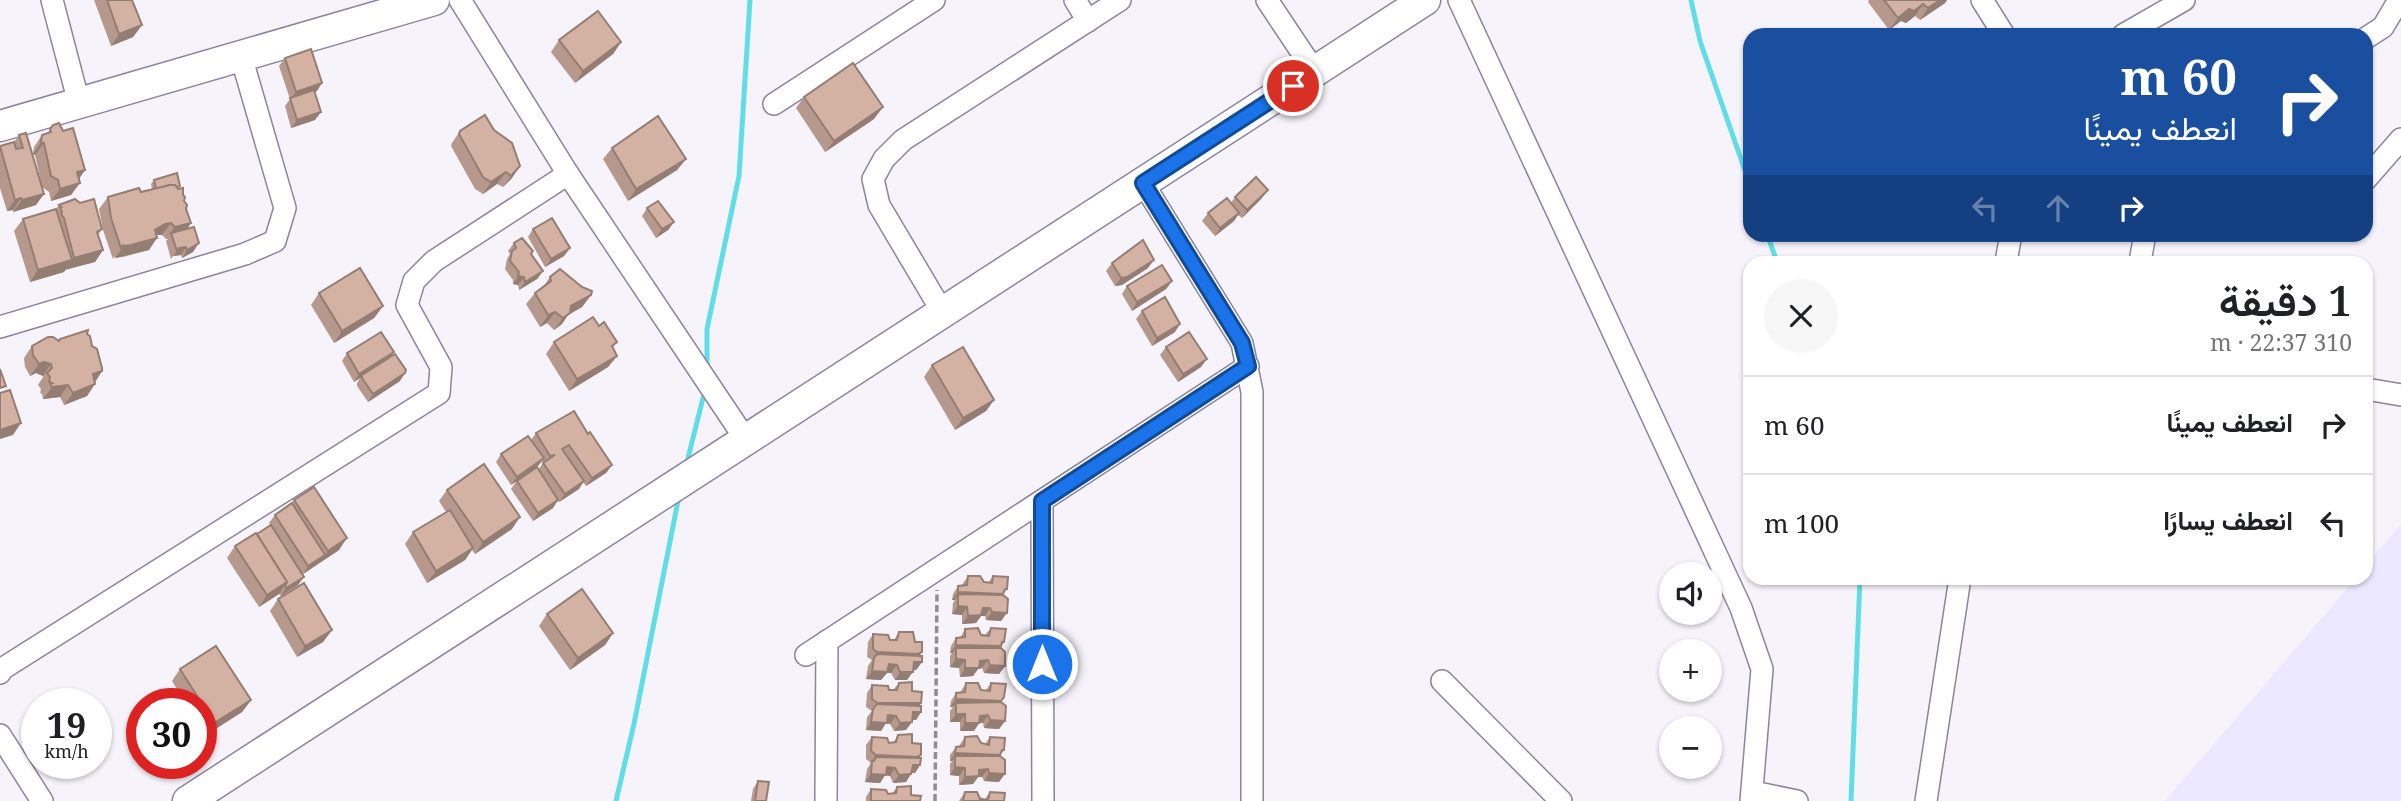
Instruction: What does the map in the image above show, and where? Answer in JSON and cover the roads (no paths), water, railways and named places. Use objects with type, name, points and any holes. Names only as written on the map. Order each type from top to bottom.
[{"type":"street","points":[[52,0],[79,103]]},
{"type":"street","points":[[0,126],[434,0]]},
{"type":"street","points":[[460,0],[568,174],[746,440]]},
{"type":"street","points":[[774,104],[934,0]]},
{"type":"street","points":[[1075,0],[1088,21]]},
{"type":"street","points":[[943,313],[879,205],[873,178],[884,159],[904,141],[1120,0]]},
{"type":"street","points":[[188,801],[1425,0]]},
{"type":"street","points":[[1459,0],[1741,608],[1762,669],[1752,797],[1797,801]]},
{"type":"street","points":[[1982,0],[2000,28]]},
{"type":"street","points":[[2135,28],[2184,0]]},
{"type":"street","points":[[2373,33],[2383,27],[2399,0]]},
{"type":"street","points":[[1278,4],[1315,72]]},
{"type":"street","points":[[0,327],[245,254],[275,241],[285,208],[241,56]]},
{"type":"street","points":[[2373,171],[2401,139]]},
{"type":"street","points":[[0,673],[2,669],[439,393],[441,367],[407,305],[414,281],[434,261],[568,174]]},
{"type":"street","points":[[1143,183],[1242,343],[1248,366],[1252,392],[1252,801]]},
{"type":"street","points":[[806,655],[1248,366]]},
{"type":"street","points":[[2373,390],[2401,395]]},
{"type":"street","points":[[1042,501],[1043,801]]},
{"type":"street","points":[[1926,801],[1958,585]]},
{"type":"street","points":[[827,641],[827,801]]},
{"type":"street","points":[[1442,681],[1561,801]]},
{"type":"street","points":[[0,735],[41,801]]},
{"type":"waterway","points":[[707,370],[707,329],[739,176],[750,0]]},
{"type":"waterway","points":[[1691,0],[1700,41],[1743,165]]},
{"type":"waterway","points":[[1770,242],[1775,256]]},
{"type":"waterway","points":[[686,466],[705,390]]},
{"type":"waterway","points":[[616,801],[679,496]]},
{"type":"waterway","points":[[1851,801],[1860,585]]}]
